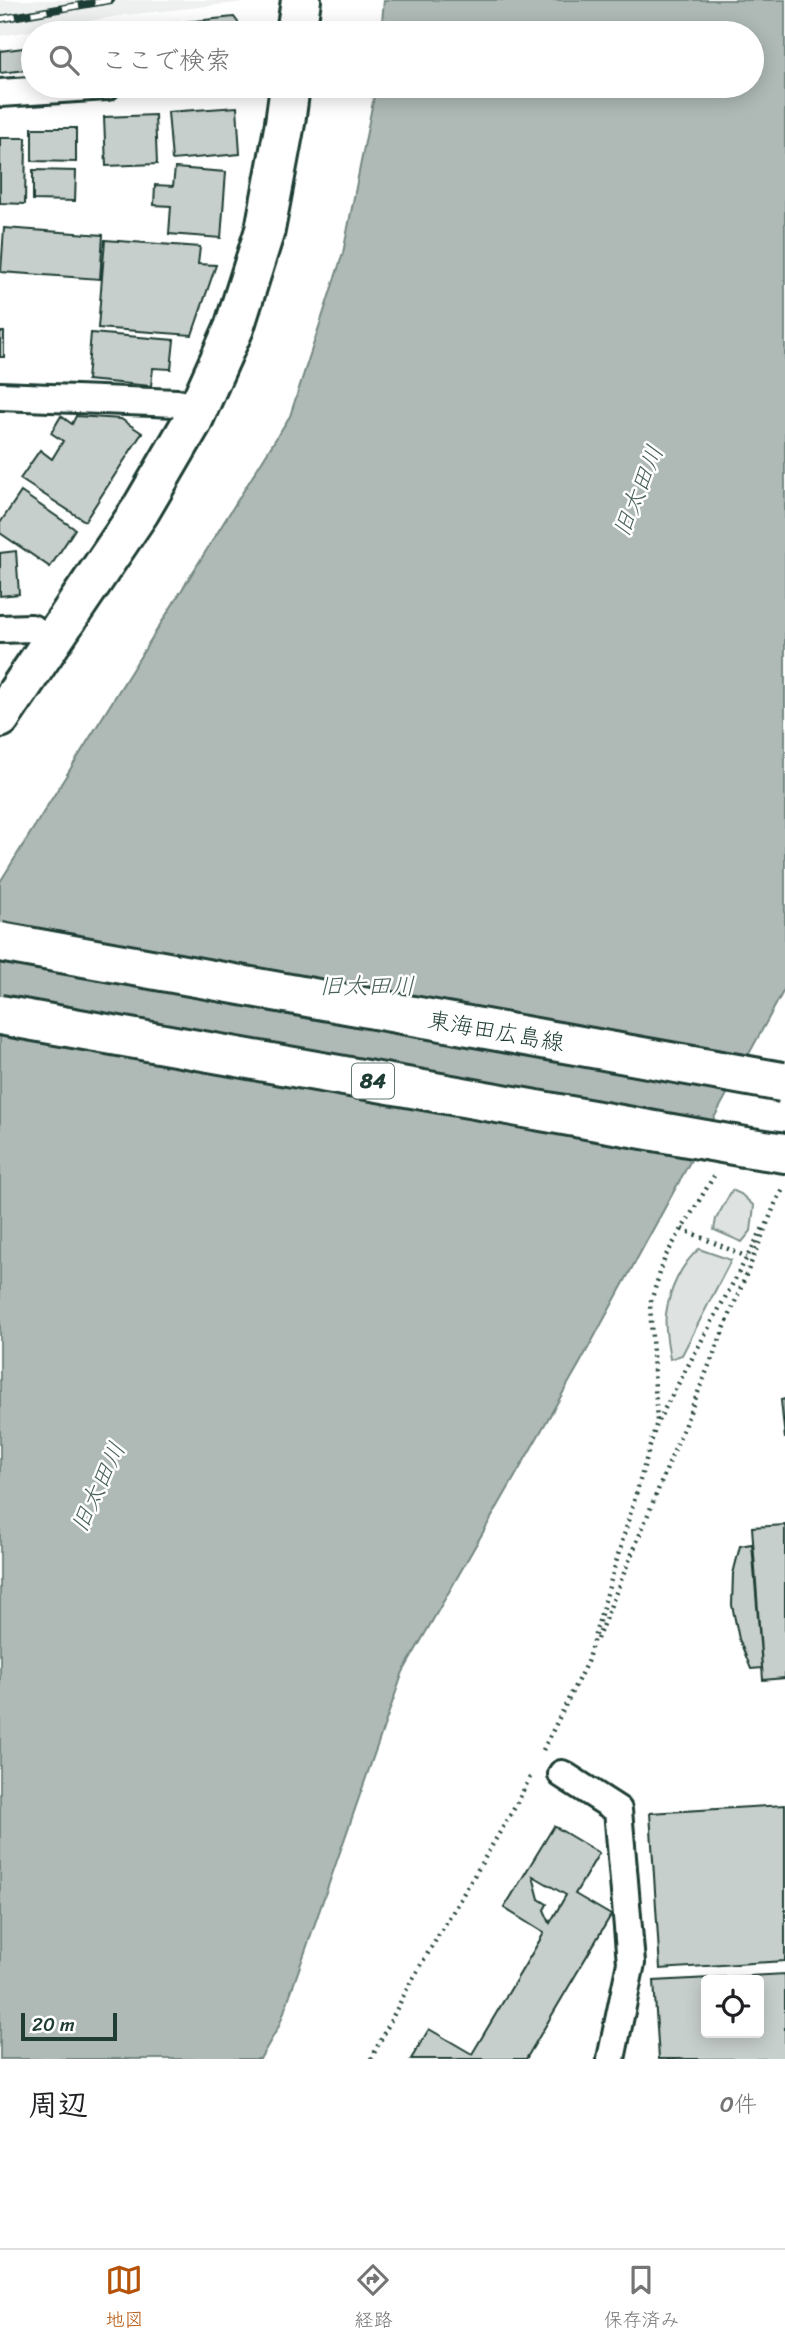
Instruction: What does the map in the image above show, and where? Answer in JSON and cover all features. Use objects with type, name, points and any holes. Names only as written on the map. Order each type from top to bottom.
[{"type":"main road","points":[[298,21],[301,0]]},
{"type":"main road","points":[[0,718],[140,510],[199,407],[234,328],[265,230],[288,98]]},
{"type":"main road","name":"東海田広島線","points":[[0,942],[783,1082]]},
{"type":"main road","name":"84","points":[[0,1015],[785,1153]]},
{"type":"street","points":[[0,93],[21,92]]},
{"type":"street","points":[[0,396],[177,402],[199,407]]},
{"type":"street","points":[[0,629],[31,628],[53,639]]},
{"type":"street","points":[[562,1774],[618,1810],[631,1963],[611,2059]]},
{"type":"path","points":[[657,1422],[650,1304],[665,1257],[716,1172]]},
{"type":"path","points":[[587,1662],[657,1422],[785,1186]]},
{"type":"path","points":[[371,2059],[409,1985],[515,1807],[587,1662],[776,1202]]},
{"type":"path","points":[[682,1230],[747,1257]]},
{"type":"shaded area","points":[[0,0],[265,0],[89,21],[21,21],[21,32],[0,36]]},
{"type":"shaded area","points":[[732,1190],[754,1206],[751,1231],[742,1242],[714,1230],[716,1219]]},
{"type":"shaded area","points":[[699,1249],[731,1260],[682,1355],[670,1359],[666,1314],[670,1296],[681,1270]]},
{"type":"water","name":"旧太田川","points":[[384,0],[785,0],[785,988],[580,1363],[403,1672],[279,2026],[260,2059],[0,2059],[0,882],[290,416],[343,253],[374,98],[764,98],[764,21],[382,21]]},
{"type":"building","points":[[234,17],[237,21],[195,21]]},
{"type":"building","points":[[21,48],[21,71],[0,73],[0,51]]},
{"type":"building","points":[[237,107],[240,154],[172,160],[168,112]]},
{"type":"building","points":[[155,115],[157,164],[106,166],[104,117]]},
{"type":"building","points":[[32,128],[76,128],[76,162],[32,161]]},
{"type":"building","points":[[0,138],[26,138],[25,204],[0,203]]},
{"type":"building","points":[[175,168],[226,172],[221,238],[169,234],[171,206],[154,205],[155,185],[173,186]]},
{"type":"building","points":[[33,170],[76,171],[75,201],[33,200]]},
{"type":"building","points":[[4,228],[103,235],[100,279],[1,272]]},
{"type":"building","points":[[105,240],[200,247],[198,264],[216,265],[192,335],[98,328]]},
{"type":"building","points":[[0,332],[4,332],[4,357],[0,357]]},
{"type":"building","points":[[91,333],[174,340],[171,369],[153,368],[151,386],[87,380]]},
{"type":"building","points":[[61,416],[72,424],[76,416],[121,419],[142,433],[85,521],[20,479],[40,450],[52,459],[63,441],[51,433]]},
{"type":"building","points":[[21,492],[75,529],[50,567],[0,533],[0,523]]},
{"type":"building","points":[[16,551],[19,594],[0,596],[0,553]]},
{"type":"building","points":[[785,1399],[785,1439],[781,1400]]},
{"type":"building","points":[[785,1525],[785,1678],[763,1680],[752,1527]]},
{"type":"building","points":[[752,1544],[762,1668],[751,1669],[739,1639],[732,1605],[733,1574],[740,1546]]},
{"type":"building","points":[[785,1805],[785,1961],[660,1969],[650,1813]]},
{"type":"building","points":[[554,1826],[599,1853],[575,1894],[611,1915],[526,2059],[411,2059],[429,2029],[472,2054],[544,1933],[504,1908]],"holes":[[[533,1876],[566,1895],[550,1923],[544,1910],[547,1904],[539,1899]]]},
{"type":"building","points":[[785,1974],[785,2059],[659,2059],[654,1981],[701,1978],[701,2038],[764,2038],[764,1975]]},
{"type":"railway","points":[[0,19],[111,0]]}]
